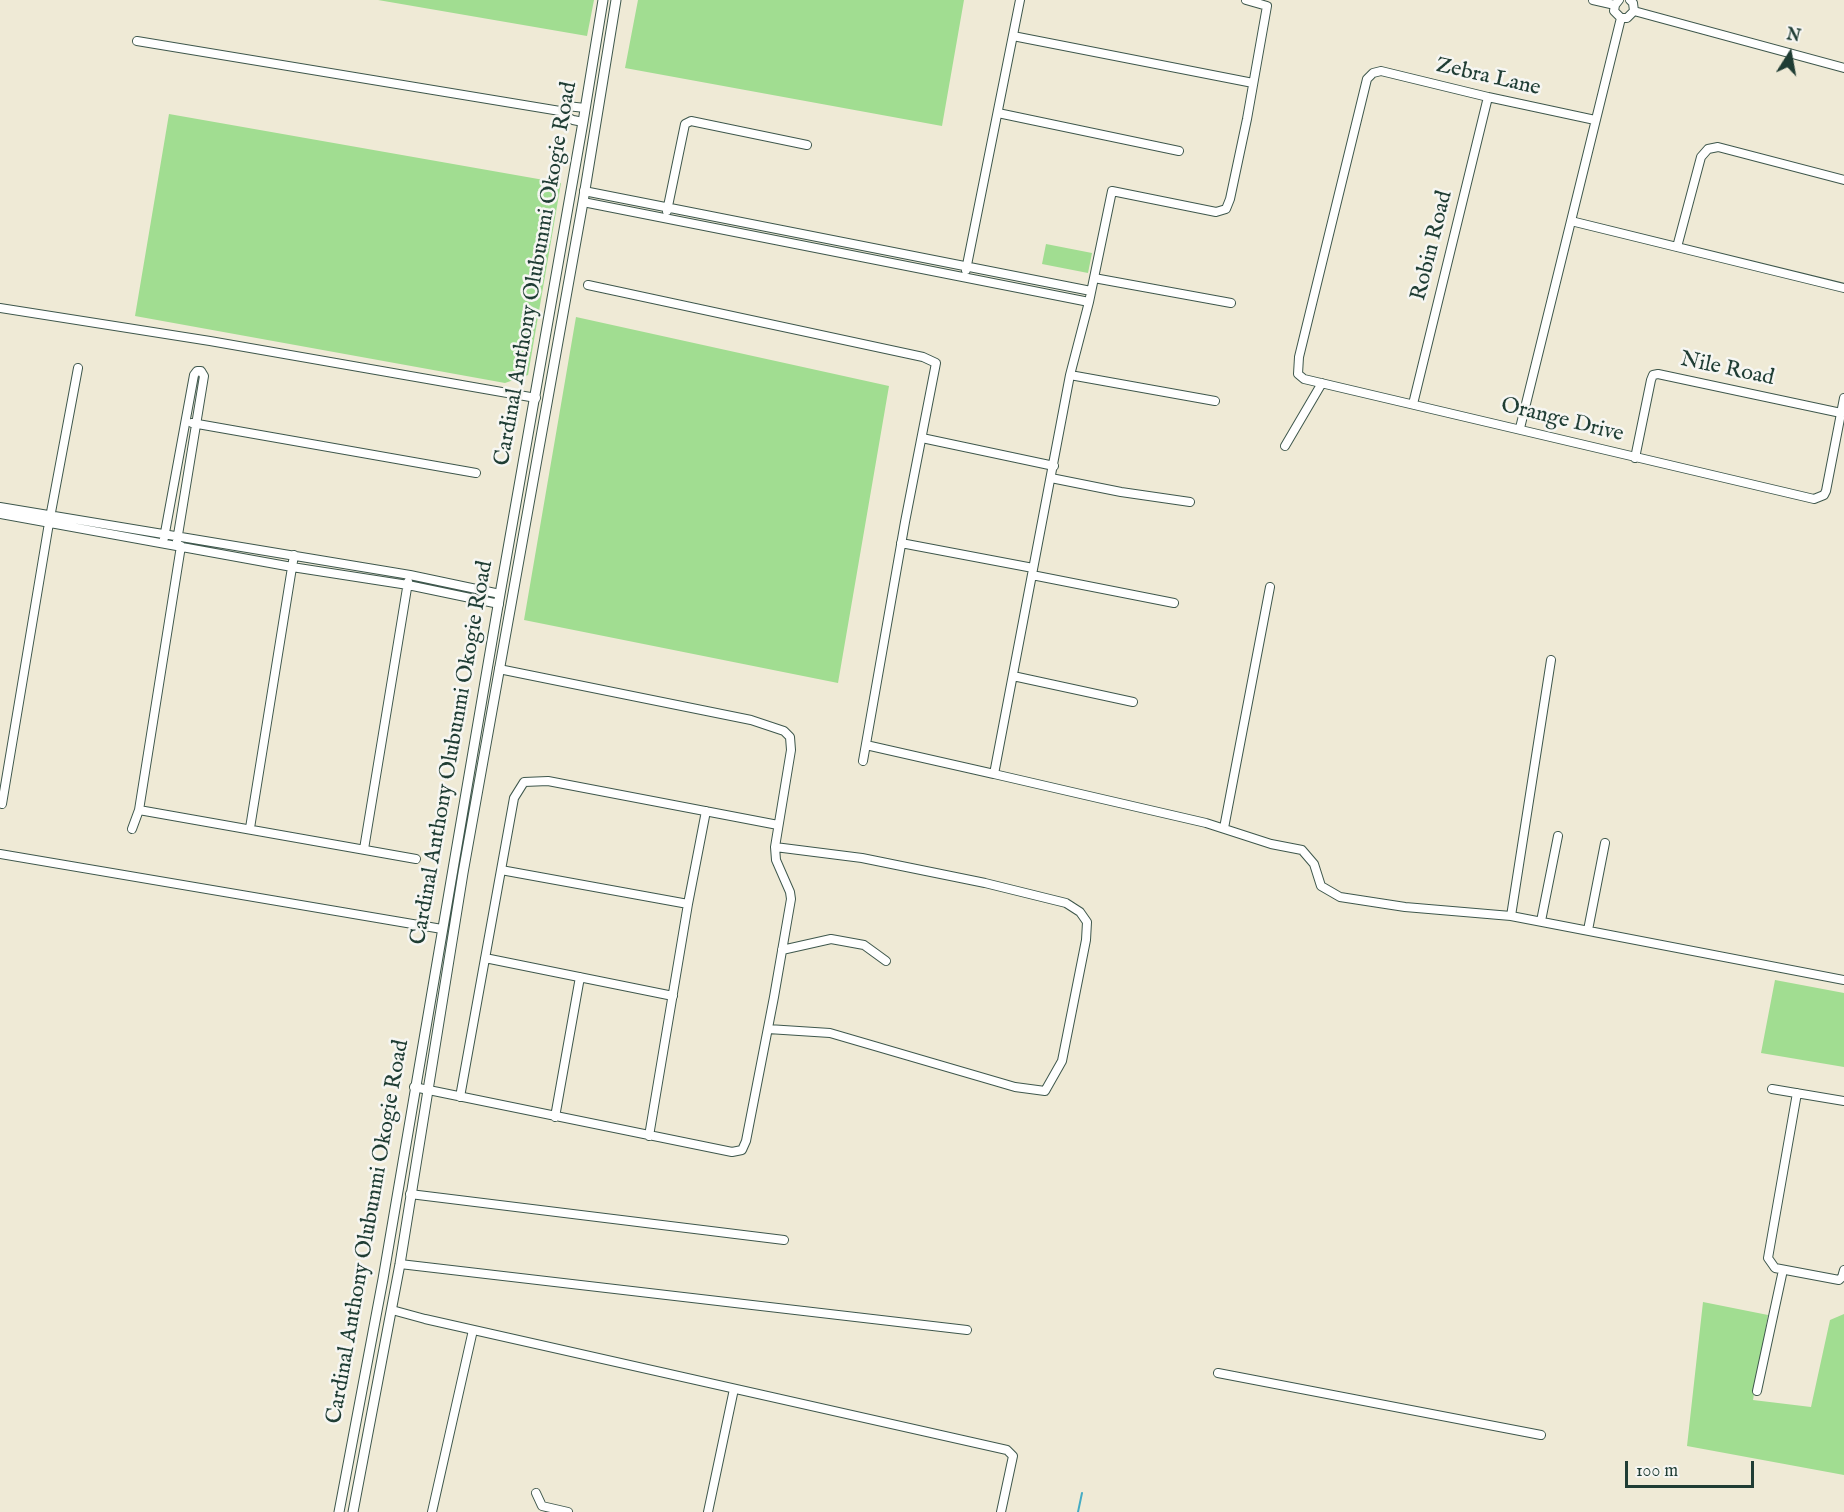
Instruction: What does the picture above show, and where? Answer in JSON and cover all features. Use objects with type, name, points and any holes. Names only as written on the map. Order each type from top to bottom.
[{"type":"street","name":"Cardinal Anthony Olubunmi Okogie Road","points":[[339,1512],[383,1279],[414,1087],[584,122],[603,0]]},
{"type":"street","name":"Cardinal Anthony Olubunmi Okogie Road","points":[[353,1512],[392,1310],[463,873],[616,0]]},
{"type":"street","points":[[965,278],[1020,0]]},
{"type":"street","points":[[994,774],[1070,375],[1089,302],[1112,191],[1216,212],[1226,209],[1267,6],[1246,0]]},
{"type":"street","points":[[1593,0],[1617,3],[1614,11],[1621,18]]},
{"type":"street","points":[[1621,18],[1632,16],[1632,3],[1844,68]]},
{"type":"street","points":[[1520,428],[1621,18]]},
{"type":"street","points":[[1013,36],[1253,83]]},
{"type":"street","points":[[137,41],[560,111],[573,120],[584,122]]},
{"type":"street","name":"Zebra Lane","points":[[1298,374],[1299,357],[1367,79],[1373,73],[1381,71],[1595,120]]},
{"type":"street","name":"Robin Road","points":[[1413,404],[1488,97]]},
{"type":"street","points":[[560,111],[567,106],[585,108]]},
{"type":"street","points":[[998,113],[1179,151]]},
{"type":"street","points":[[666,218],[685,124],[691,121],[807,145]]},
{"type":"street","points":[[1677,247],[1701,157],[1708,149],[1718,147],[1844,180]]},
{"type":"street","points":[[584,191],[1091,291]]},
{"type":"street","points":[[582,202],[1089,302]]},
{"type":"street","points":[[1571,221],[1844,288]]},
{"type":"street","points":[[1094,278],[1231,303]]},
{"type":"street","points":[[588,285],[923,357],[936,363],[901,543],[863,761]]},
{"type":"street","points":[[0,308],[210,341],[536,398]]},
{"type":"street","points":[[2,804],[78,368]]},
{"type":"street","points":[[132,829],[139,810],[204,376],[201,371],[197,371],[194,375],[164,538]]},
{"type":"street","name":"Orange Drive","points":[[1298,374],[1304,379],[1814,499],[1819,498],[1826,491],[1841,413]]},
{"type":"street","name":"Nile Road","points":[[1635,458],[1653,375],[1658,374],[1841,413]]},
{"type":"street","points":[[1070,375],[1215,401]]},
{"type":"street","points":[[1285,446],[1322,383]]},
{"type":"street","points":[[1841,413],[1844,398]]},
{"type":"street","points":[[184,422],[476,473]]},
{"type":"street","points":[[922,438],[1054,466]]},
{"type":"street","points":[[1052,478],[1120,492],[1190,502]]},
{"type":"street","points":[[0,507],[50,519]]},
{"type":"street","points":[[0,514],[50,519],[164,538],[292,567],[499,599]]},
{"type":"street","points":[[511,532],[523,534]]},
{"type":"street","points":[[179,543],[294,555],[410,575],[499,599]]},
{"type":"street","points":[[901,543],[1174,603]]},
{"type":"street","points":[[250,828],[294,555]]},
{"type":"street","points":[[364,849],[410,575]]},
{"type":"street","points":[[1224,828],[1270,587]]},
{"type":"street","points":[[1511,916],[1551,660]]},
{"type":"street","points":[[414,1087],[732,1152],[742,1150],[746,1141],[791,899],[776,860],[775,847],[791,750],[790,737],[784,731],[751,720],[499,669]]},
{"type":"street","points":[[1013,676],[1133,702]]},
{"type":"street","points":[[866,745],[1224,828],[1271,844],[1302,850],[1314,864],[1322,886],[1340,897],[1405,907],[1511,916],[1844,980]]},
{"type":"street","points":[[460,1097],[514,798],[524,782],[548,781],[778,825]]},
{"type":"street","points":[[139,810],[416,859]]},
{"type":"street","points":[[649,1136],[706,811]]},
{"type":"street","points":[[1541,921],[1558,836]]},
{"type":"street","points":[[1588,930],[1605,843]]},
{"type":"street","points":[[768,1029],[830,1033],[1015,1087],[1045,1091],[1062,1061],[1086,940],[1087,922],[1080,912],[1066,903],[985,883],[862,858],[775,847]]},
{"type":"street","points":[[0,854],[442,929]]},
{"type":"street","points":[[501,870],[688,904]]},
{"type":"street","points":[[782,950],[831,939],[864,945],[886,961]]},
{"type":"street","points":[[485,958],[673,996]]},
{"type":"street","points":[[555,1117],[580,977]]},
{"type":"street","points":[[1772,1089],[1844,1101]]},
{"type":"street","points":[[1797,1093],[1768,1258],[1775,1268],[1839,1280],[1844,1270]]},
{"type":"street","points":[[410,1194],[783,1240]]},
{"type":"street","points":[[400,1264],[967,1330]]},
{"type":"street","points":[[1757,1391],[1783,1270]]},
{"type":"street","points":[[392,1310],[1007,1450],[1013,1455],[1001,1512]]},
{"type":"street","points":[[432,1512],[473,1330]]},
{"type":"street","points":[[1218,1373],[1541,1435]]},
{"type":"street","points":[[708,1512],[734,1389]]},
{"type":"street","points":[[536,1493],[542,1506],[568,1512]]},
{"type":"green space","points":[[378,0],[594,0],[587,36]]},
{"type":"green space","points":[[638,0],[964,0],[942,126],[625,68]]},
{"type":"green space","points":[[169,114],[561,183],[528,375],[505,383],[135,316]]},
{"type":"green space","points":[[1046,244],[1092,253],[1088,273],[1042,264]]},
{"type":"green space","points":[[576,317],[889,386],[838,683],[524,620]]},
{"type":"green space","points":[[1775,980],[1844,993],[1844,1067],[1761,1053]]},
{"type":"green space","points":[[1703,1302],[1768,1315],[1753,1400],[1811,1407],[1830,1320],[1844,1314],[1844,1475],[1687,1446]]},
{"type":"waterway","points":[[1078,1512],[1082,1493]]}]
